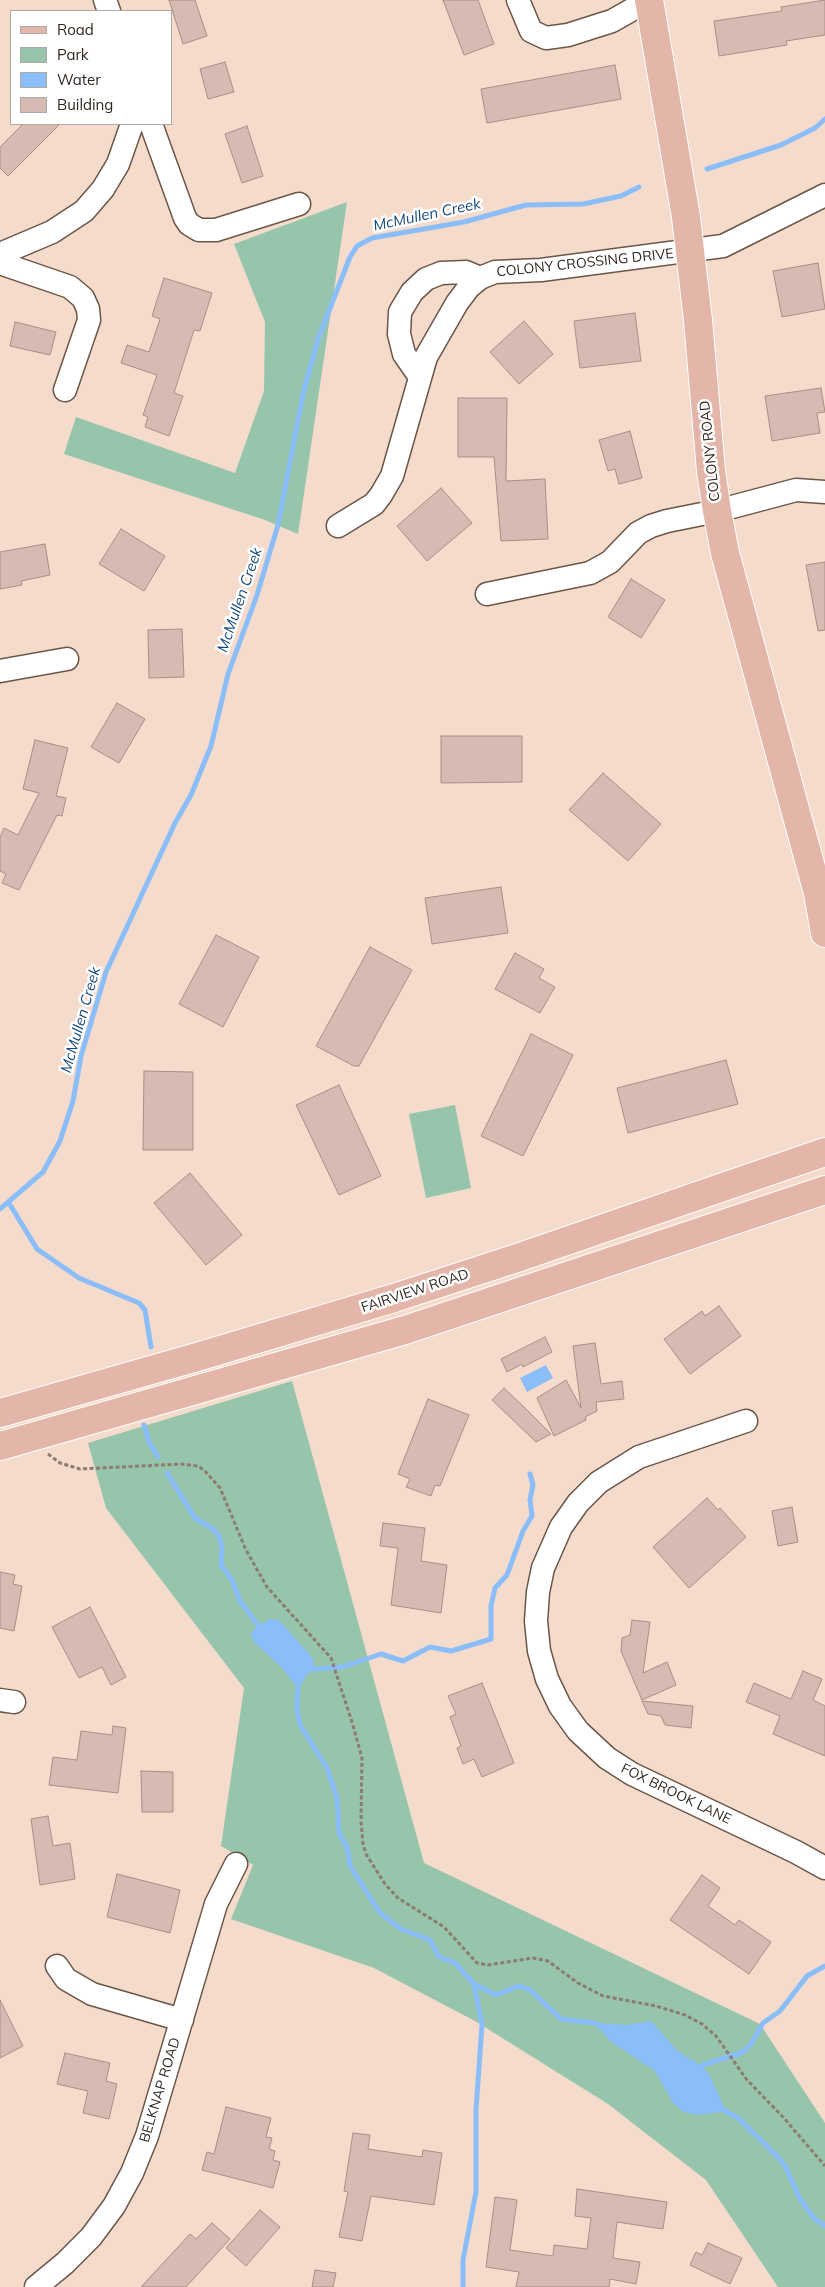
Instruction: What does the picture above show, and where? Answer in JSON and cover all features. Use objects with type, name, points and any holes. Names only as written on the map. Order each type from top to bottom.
[{"type":"main road","name":"COLONY ROAD","points":[[649,0],[691,251],[711,471],[717,511],[725,553],[823,898],[825,933]]},
{"type":"main road","name":"FAIRVIEW ROAD","points":[[0,1413],[197,1357],[403,1295],[518,1258],[825,1152]]},
{"type":"main road","points":[[0,1446],[405,1330],[825,1190]]},
{"type":"street","points":[[518,0],[531,31],[546,38],[568,35],[612,20],[649,0]]},
{"type":"street","points":[[0,254],[52,232],[84,211],[103,189],[118,164],[132,125]]},
{"type":"street","points":[[151,125],[185,218],[188,224],[199,230],[216,230],[299,204]]},
{"type":"street","name":"COLONY CROSSING DRIVE","points":[[338,526],[374,504],[392,476],[426,357],[438,334],[469,287],[480,278],[494,272],[541,270],[691,251],[731,244],[825,195]]},
{"type":"street","points":[[0,263],[70,287],[83,298],[88,309],[89,320],[65,390]]},
{"type":"street","points":[[420,376],[404,354],[399,334],[400,312],[412,292],[426,279],[441,273],[466,272],[480,278]]},
{"type":"street","points":[[488,594],[590,574],[610,562],[638,533],[651,526],[796,490],[825,492]]},
{"type":"street","points":[[0,672],[67,658]]},
{"type":"street","name":"FOX BROOK LANE","points":[[746,1421],[639,1457],[599,1482],[578,1503],[561,1527],[543,1568],[538,1592],[536,1622],[539,1651],[547,1679],[560,1706],[578,1731],[607,1758],[632,1774],[796,1852],[825,1868]]},
{"type":"street","name":"BELKNAP ROAD","points":[[36,2287],[65,2263],[91,2237],[114,2206],[132,2173],[147,2136],[216,1904],[236,1864]]},
{"type":"street","points":[[57,1966],[66,1979],[92,1994],[182,2020]]},
{"type":"path","points":[[46,1452],[60,1463],[80,1469],[181,1464],[198,1466],[206,1471],[220,1488],[246,1550],[267,1587],[327,1653],[332,1662],[362,1758],[361,1820],[363,1844],[366,1854],[381,1878],[398,1898],[444,1927],[477,1962],[488,1965],[533,1958],[548,1961],[578,1983],[603,1996],[656,2006],[685,2015],[710,2030],[724,2046],[738,2068],[825,2166]]},
{"type":"green space","points":[[347,202],[298,534],[265,520],[64,454],[76,417],[235,473],[264,391],[265,322],[234,244]]},
{"type":"green space","points":[[455,1105],[471,1188],[426,1198],[409,1114]]},
{"type":"green space","points":[[292,1381],[424,1863],[760,2024],[825,2123],[825,2287],[778,2287],[706,2180],[608,2104],[475,2021],[374,1968],[231,1919],[253,1865],[221,1846],[244,1688],[106,1508],[88,1443]]},
{"type":"water","points":[[546,1365],[553,1378],[527,1392],[520,1378]]},
{"type":"water","points":[[270,1619],[279,1620],[312,1657],[314,1665],[298,1689],[283,1669],[254,1642],[250,1634],[258,1626]]},
{"type":"water","points":[[651,2021],[678,2051],[700,2065],[709,2074],[726,2111],[698,2115],[683,2112],[673,2103],[655,2071],[610,2041],[595,2023],[627,2025]]},
{"type":"building","points":[[169,0],[195,0],[207,36],[183,44]]},
{"type":"building","points":[[443,0],[478,0],[494,44],[464,55]]},
{"type":"building","points":[[825,0],[825,35],[786,41],[787,45],[719,56],[714,21],[782,11],[781,7]]},
{"type":"building","points":[[225,62],[234,92],[208,99],[200,69]]},
{"type":"building","points":[[615,65],[621,99],[487,123],[481,89]]},
{"type":"building","points":[[22,125],[59,125],[8,176],[0,168],[0,147]]},
{"type":"building","points":[[247,126],[263,176],[242,183],[225,134]]},
{"type":"building","points":[[818,263],[825,309],[782,317],[773,271]]},
{"type":"building","points":[[164,278],[212,293],[200,331],[194,330],[174,393],[183,396],[169,436],[145,427],[148,417],[143,415],[157,375],[121,363],[127,345],[149,352],[160,319],[152,316]]},
{"type":"building","points":[[635,313],[641,361],[580,368],[574,321]]},
{"type":"building","points":[[524,321],[553,354],[519,384],[490,352]]},
{"type":"building","points":[[15,322],[56,332],[50,355],[10,346]]},
{"type":"building","points":[[821,388],[825,412],[817,413],[820,433],[772,441],[765,396]]},
{"type":"building","points":[[458,398],[507,398],[506,481],[545,479],[548,539],[501,541],[494,457],[458,457]]},
{"type":"building","points":[[630,431],[642,478],[619,484],[615,469],[608,471],[599,440]]},
{"type":"building","points":[[441,488],[472,523],[427,561],[397,526]]},
{"type":"building","points":[[121,529],[165,556],[144,591],[99,564]]},
{"type":"building","points":[[45,544],[50,575],[21,581],[22,585],[0,589],[0,552]]},
{"type":"building","points":[[825,562],[825,630],[818,631],[806,565]]},
{"type":"building","points":[[631,579],[665,600],[641,638],[608,617]]},
{"type":"building","points":[[182,629],[184,677],[149,678],[148,630]]},
{"type":"building","points":[[117,703],[145,719],[119,763],[91,747]]},
{"type":"building","points":[[441,736],[522,736],[522,782],[441,783]]},
{"type":"building","points":[[35,740],[68,748],[56,796],[66,798],[62,816],[57,815],[19,890],[2,883],[6,874],[0,871],[0,837],[4,828],[18,835],[39,793],[23,789]]},
{"type":"building","points":[[603,773],[661,824],[628,861],[569,810]]},
{"type":"building","points":[[501,887],[508,933],[432,944],[425,898]]},
{"type":"building","points":[[216,935],[259,957],[223,1027],[179,1004]]},
{"type":"building","points":[[370,947],[412,970],[359,1066],[354,1066],[316,1046]]},
{"type":"building","points":[[515,953],[544,969],[539,978],[555,987],[540,1013],[495,989]]},
{"type":"building","points":[[531,1034],[573,1055],[523,1156],[481,1136]]},
{"type":"building","points":[[726,1060],[738,1104],[628,1133],[617,1088]]},
{"type":"building","points":[[144,1071],[193,1072],[193,1150],[143,1150]]},
{"type":"building","points":[[339,1085],[381,1176],[339,1195],[296,1105]]},
{"type":"building","points":[[190,1173],[242,1235],[206,1265],[154,1203]]},
{"type":"building","points":[[719,1306],[741,1336],[690,1374],[664,1339],[702,1311],[705,1316]]},
{"type":"building","points":[[545,1337],[552,1352],[523,1367],[522,1364],[507,1372],[501,1359]]},
{"type":"building","points":[[595,1343],[601,1384],[622,1381],[624,1399],[596,1402],[597,1411],[585,1417],[586,1420],[554,1436],[537,1398],[566,1380],[581,1408],[573,1346]]},
{"type":"building","points":[[504,1388],[551,1434],[536,1442],[492,1400]]},
{"type":"building","points":[[428,1399],[469,1415],[440,1486],[435,1485],[431,1496],[406,1487],[410,1479],[398,1474]]},
{"type":"building","points":[[707,1498],[718,1510],[720,1508],[746,1537],[689,1588],[653,1547]]},
{"type":"building","points":[[792,1507],[798,1542],[778,1546],[772,1511]]},
{"type":"building","points":[[383,1523],[425,1528],[421,1561],[447,1565],[441,1613],[391,1605],[398,1548],[380,1546]]},
{"type":"building","points":[[0,1572],[15,1575],[13,1584],[22,1586],[14,1631],[0,1628]]},
{"type":"building","points":[[90,1607],[126,1677],[111,1685],[102,1667],[79,1678],[52,1627]]},
{"type":"building","points":[[632,1620],[650,1622],[643,1673],[667,1662],[676,1685],[642,1700],[621,1651],[622,1638],[630,1635]]},
{"type":"building","points":[[803,1671],[822,1679],[813,1700],[825,1706],[825,1756],[773,1734],[780,1716],[746,1702],[754,1683],[791,1699]]},
{"type":"building","points":[[482,1683],[514,1763],[482,1777],[474,1759],[463,1764],[457,1748],[461,1746],[450,1717],[456,1714],[448,1696]]},
{"type":"building","points":[[642,1701],[693,1706],[691,1728],[665,1725],[661,1716],[648,1714]]},
{"type":"building","points":[[113,1726],[126,1728],[118,1793],[49,1785],[53,1757],[77,1760],[81,1731],[112,1735]]},
{"type":"building","points":[[141,1771],[173,1772],[173,1812],[142,1812]]},
{"type":"building","points":[[48,1816],[53,1846],[70,1843],[75,1879],[40,1885],[31,1819]]},
{"type":"building","points":[[117,1874],[180,1890],[170,1933],[107,1917]]},
{"type":"building","points":[[702,1875],[720,1888],[708,1906],[735,1925],[739,1920],[771,1942],[749,1974],[670,1920]]},
{"type":"building","points":[[0,2000],[23,2046],[0,2058]]},
{"type":"building","points":[[65,2053],[110,2063],[106,2081],[117,2084],[109,2119],[83,2113],[88,2091],[57,2084]]},
{"type":"building","points":[[226,2107],[271,2118],[266,2137],[272,2138],[269,2149],[275,2151],[273,2160],[280,2162],[273,2188],[202,2170],[207,2152],[214,2154]]},
{"type":"building","points":[[353,2133],[370,2135],[368,2149],[422,2157],[423,2150],[442,2153],[434,2205],[371,2196],[362,2241],[339,2237],[348,2192],[344,2191]]},
{"type":"building","points":[[577,2189],[667,2202],[663,2229],[617,2222],[613,2258],[640,2262],[636,2284],[610,2279],[609,2287],[516,2287],[519,2272],[486,2267],[495,2197],[517,2200],[510,2250],[553,2256],[554,2245],[587,2249],[591,2218],[575,2216]]},
{"type":"building","points":[[260,2210],[280,2227],[246,2266],[226,2248]]},
{"type":"building","points":[[212,2223],[230,2239],[186,2287],[141,2287],[190,2234],[196,2239]]},
{"type":"building","points":[[708,2243],[742,2258],[730,2284],[690,2265],[696,2252],[702,2255]]},
{"type":"building","points":[[315,2270],[336,2273],[333,2287],[312,2287]]},
{"type":"waterway","name":"McMullen Creek","points":[[707,169],[781,145],[815,128],[825,119]]},
{"type":"waterway","name":"McMullen Creek","points":[[0,1209],[43,1172],[60,1141],[73,1101],[81,1056],[106,972],[175,823],[191,795],[211,746],[228,674],[257,595],[278,525],[303,394],[318,339],[350,257],[357,246],[372,238],[464,222],[526,205],[583,204],[621,196],[639,187]]},
{"type":"waterway","points":[[9,1203],[37,1249],[79,1278],[139,1303],[145,1310],[151,1347]]},
{"type":"waterway","points":[[144,1425],[149,1442],[158,1457]]},
{"type":"waterway","points":[[167,1473],[195,1518],[213,1529],[219,1536],[222,1547],[221,1565],[231,1578],[240,1601],[261,1629]]},
{"type":"waterway","points":[[304,1670],[342,1667],[381,1654],[403,1661],[430,1647],[451,1651],[491,1639],[491,1606],[495,1588],[507,1575],[523,1531],[532,1516],[530,1500],[533,1485],[530,1474]]},
{"type":"waterway","points":[[298,1683],[297,1710],[300,1725],[327,1768],[337,1798],[339,1833],[347,1847],[350,1866],[380,1913],[401,1929],[430,1940],[439,1957],[455,1963],[474,1984],[496,1995],[518,1986],[529,1989],[561,2019],[595,2023],[600,2026]]},
{"type":"waterway","points":[[694,2068],[743,2052],[751,2044],[763,2023],[780,2011],[807,1976],[825,1966]]},
{"type":"waterway","points":[[463,2287],[463,2260],[476,2192],[476,2110],[482,2025],[474,1984]]},
{"type":"waterway","points":[[720,2108],[738,2118],[778,2157],[785,2166],[800,2199],[814,2218],[825,2226]]}]
